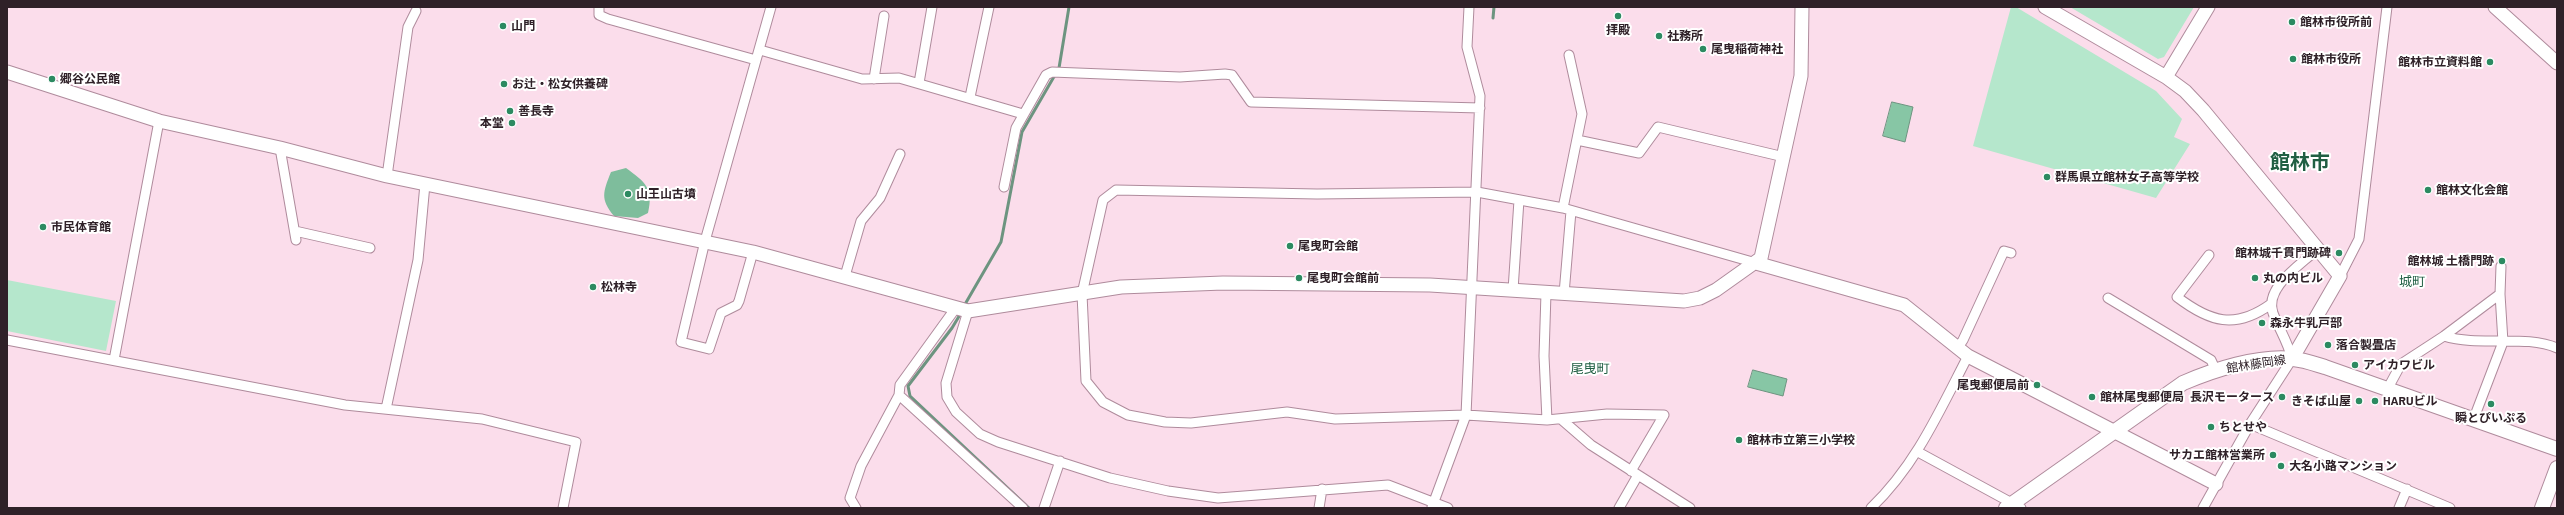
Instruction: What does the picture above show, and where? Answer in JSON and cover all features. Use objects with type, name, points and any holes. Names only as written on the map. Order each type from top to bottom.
[{"type":"main road","name":"館林藤岡線","points":[[2013,507],[2113,432],[2183,383],[2216,371],[2269,360],[2292,359],[2310,362],[2474,418],[2557,449]]},
{"type":"main road","points":[[2542,508],[2557,468]]},
{"type":"street","points":[[599,7],[599,15],[608,19],[756,60]]},
{"type":"street","points":[[920,83],[932,7]]},
{"type":"street","points":[[970,97],[989,7]]},
{"type":"street","points":[[1433,505],[1466,415],[1480,108],[1480,96],[1467,47],[1469,7]]},
{"type":"street","points":[[7,72],[159,121],[280,148],[387,176],[753,252],[845,276],[955,309],[968,311],[1136,286],[1223,283],[1472,288],[1692,300],[1716,290],[1744,269],[1756,263],[1762,253],[1801,76],[1802,7]]},
{"type":"street","points":[[2045,7],[2166,77],[2184,91],[2203,110],[2340,276]]},
{"type":"street","points":[[2166,77],[2208,7]]},
{"type":"street","points":[[2203,508],[2250,424],[2292,359],[2340,276],[2359,239],[2387,7]]},
{"type":"street","points":[[2495,7],[2557,63]]},
{"type":"street","points":[[387,176],[408,27],[416,11]]},
{"type":"street","points":[[753,252],[737,305],[721,313],[709,349],[681,342],[705,241],[771,11]]},
{"type":"street","points":[[874,79],[884,16]]},
{"type":"street","points":[[760,50],[862,79],[899,78],[920,83],[1023,114]]},
{"type":"street","points":[[1564,294],[1567,209],[1582,114],[1569,55]]},
{"type":"street","points":[[1004,187],[1012,139],[1023,114],[1046,76],[1052,72],[1180,77],[1225,74],[1232,75],[1251,102],[1480,108]]},
{"type":"street","points":[[114,360],[159,121]]},
{"type":"street","points":[[1577,140],[1639,153],[1658,126],[1784,157]]},
{"type":"street","points":[[280,148],[295,235],[370,248]]},
{"type":"street","points":[[845,276],[862,221],[880,198],[900,154]]},
{"type":"street","points":[[386,409],[418,260],[425,184]]},
{"type":"street","points":[[1618,508],[1664,415],[1607,414],[1547,420],[1466,415],[1335,419],[1287,412],[1190,423],[1165,422],[1128,416],[1103,402],[1086,381],[1082,294],[1098,214],[1103,200],[1116,190],[1317,194],[1477,192],[1567,209],[1904,305],[1922,318],[1956,348],[1968,356],[2216,484]]},
{"type":"street","points":[[1512,290],[1519,200]]},
{"type":"street","points":[[2292,359],[2289,345],[2271,304],[2272,295],[2278,286],[2318,249]]},
{"type":"street","points":[[1956,348],[1963,340],[2004,251],[2010,253]]},
{"type":"street","points":[[2209,255],[2177,297],[2190,307],[2208,317],[2230,320],[2251,317],[2271,304]]},
{"type":"street","points":[[2474,418],[2503,342],[2500,294],[2501,266]]},
{"type":"street","points":[[1546,293],[1544,356],[1547,420]]},
{"type":"street","points":[[2388,388],[2401,364],[2444,336],[2500,294]]},
{"type":"street","points":[[2108,298],[2211,360],[2216,371]]},
{"type":"street","points":[[856,508],[850,498],[861,466],[899,395],[900,385],[955,309]]},
{"type":"street","points":[[968,311],[946,383],[947,397],[953,407],[980,434],[998,442],[1110,478],[1168,491],[1218,498],[1388,484],[1433,505],[1448,508]]},
{"type":"street","points":[[2444,336],[2549,345],[2557,348]]},
{"type":"street","points":[[7,340],[345,405],[482,419],[576,442],[563,508]]},
{"type":"street","points":[[1871,508],[1892,488],[1918,452],[1968,356]]},
{"type":"street","points":[[899,395],[1023,508]]},
{"type":"street","points":[[1560,419],[1591,444],[1690,508]]},
{"type":"street","points":[[2250,424],[2450,508]]},
{"type":"street","points":[[1918,452],[2013,507]]},
{"type":"street","points":[[1044,508],[1060,461]]},
{"type":"street","points":[[1319,508],[1322,489]]},
{"type":"street","points":[[2399,508],[2407,489]]},
{"type":"shaded area","points":[[2011,7],[2016,7],[2156,91],[2182,119],[2174,137],[2190,144],[2156,198],[1973,146]]},
{"type":"shaded area","points":[[2070,7],[2194,7],[2164,57],[2158,59]]},
{"type":"shaded area","points":[[1892,102],[1913,107],[1905,142],[1883,136]]},
{"type":"shaded area","points":[[626,168],[643,182],[649,191],[650,204],[648,213],[638,218],[614,216],[606,205],[604,195],[611,172]]},
{"type":"shaded area","points":[[7,280],[116,301],[106,351],[7,331]]},
{"type":"shaded area","points":[[1753,370],[1787,379],[1783,396],[1748,387]]},
{"type":"waterway","points":[[964,306],[1001,242],[1022,132],[1059,68],[1069,7]]},
{"type":"waterway","points":[[1493,18],[1494,7]]},
{"type":"waterway","points":[[961,313],[952,328],[908,386],[910,396],[1029,508]]},
{"type":"place","name":"拝殿","points":[[1618,16]]},
{"type":"place","name":"館林市役所前","points":[[2292,22]]},
{"type":"place","name":"山門","points":[[503,26]]},
{"type":"place","name":"社務所","points":[[1659,36]]},
{"type":"place","name":"尾曳稲荷神社","points":[[1703,49]]},
{"type":"place","name":"館林市役所","points":[[2293,59]]},
{"type":"place","name":"館林市立資料館","points":[[2490,62]]},
{"type":"place","name":"郷谷公民館","points":[[52,79]]},
{"type":"place","name":"お辻・松女供養碑","points":[[504,84]]},
{"type":"place","name":"善長寺","points":[[510,111]]},
{"type":"place","name":"本堂","points":[[512,123]]},
{"type":"place","name":"群馬県立館林女子高等学校","points":[[2047,177]]},
{"type":"place","name":"館林文化会館","points":[[2428,190]]},
{"type":"place","name":"山王山古墳","points":[[628,194]]},
{"type":"place","name":"市民体育館","points":[[43,227]]},
{"type":"place","name":"尾曳町会館","points":[[1290,246]]},
{"type":"place","name":"館林城千貫門跡碑","points":[[2339,253]]},
{"type":"place","name":"館林城 土橋門跡","points":[[2502,261]]},
{"type":"place","name":"尾曳町会館前","points":[[1299,278]]},
{"type":"place","name":"丸の内ビル","points":[[2255,278]]},
{"type":"place","name":"松林寺","points":[[593,287]]},
{"type":"place","name":"森永牛乳戸部","points":[[2262,323]]},
{"type":"place","name":"落合製畳店","points":[[2328,345]]},
{"type":"place","name":"アイカワビル","points":[[2355,365]]},
{"type":"place","name":"尾曳郵便局前","points":[[2037,385]]},
{"type":"place","name":"館林尾曳郵便局","points":[[2092,397]]},
{"type":"place","name":"長沢モータース","points":[[2282,397]]},
{"type":"place","name":"きそば山屋","points":[[2359,401]]},
{"type":"place","name":"HARUビル","points":[[2375,401]]},
{"type":"place","name":"瞬とぴいぷる","points":[[2491,404]]},
{"type":"place","name":"ちとせや","points":[[2211,427]]},
{"type":"place","name":"館林市立第三小学校","points":[[1739,440]]},
{"type":"place","name":"サカエ館林営業所","points":[[2273,455]]},
{"type":"place","name":"大名小路マンション","points":[[2281,466]]},
{"type":"district","name":"館林市","points":[[2300,162]]},
{"type":"district","name":"城町","points":[[2412,282]]},
{"type":"district","name":"尾曳町","points":[[1590,369]]}]
